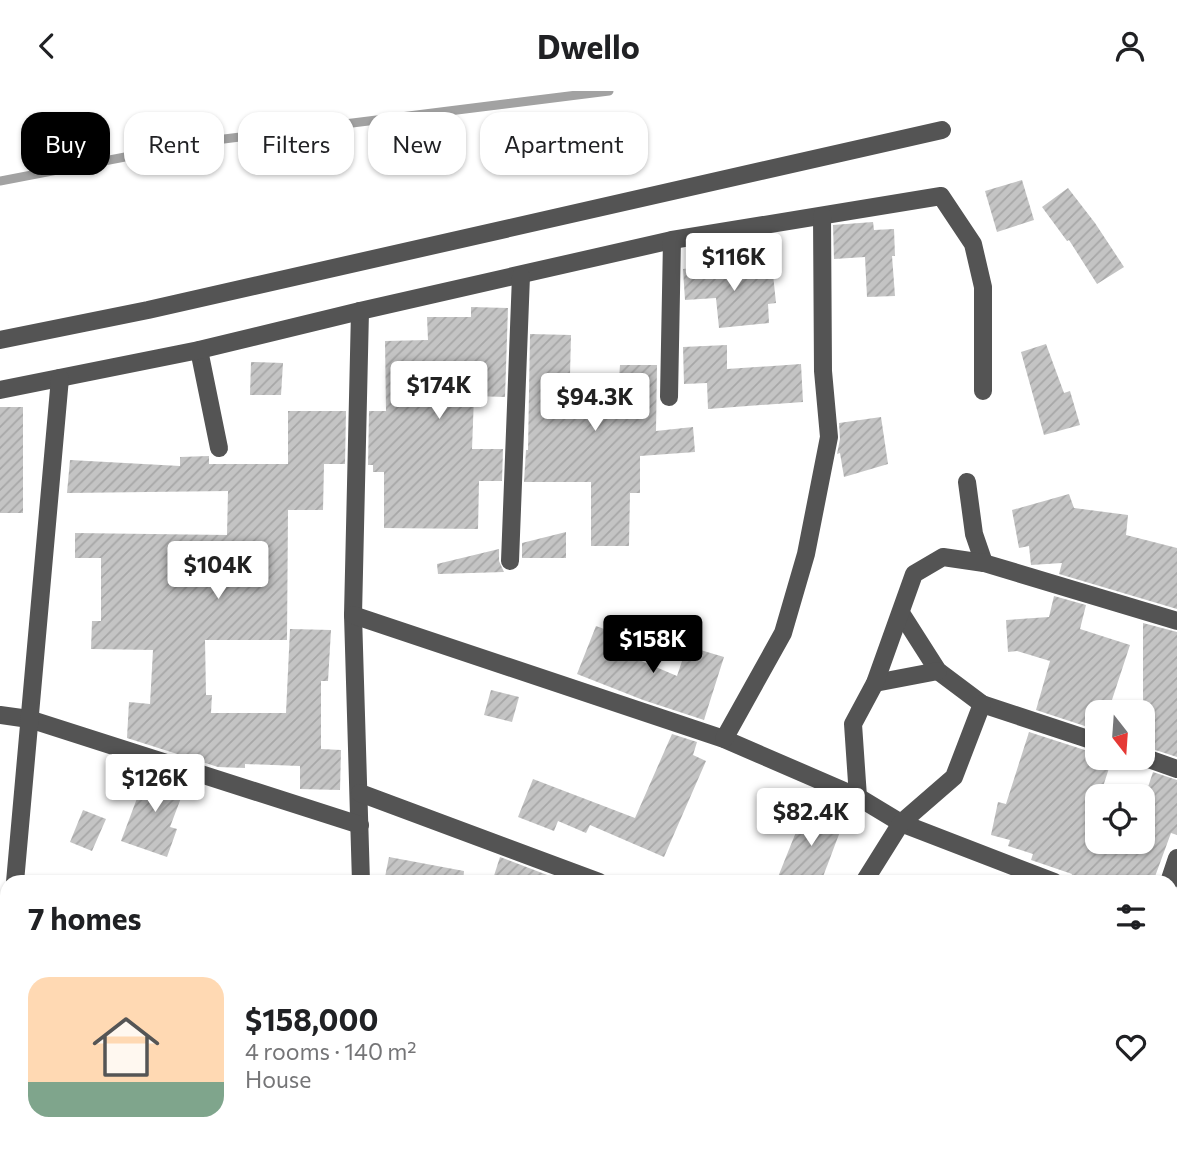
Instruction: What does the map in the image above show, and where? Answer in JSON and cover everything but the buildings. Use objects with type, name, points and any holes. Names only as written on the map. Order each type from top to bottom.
[{"type":"street","points":[[0,339],[175,304],[942,130]]},
{"type":"street","points":[[0,390],[199,351],[360,311],[672,240],[941,196],[973,244],[983,287],[984,391]]},
{"type":"street","points":[[724,739],[783,633],[806,554],[829,436],[823,371],[822,216]]},
{"type":"street","points":[[668,397],[672,240]]},
{"type":"street","points":[[510,561],[521,276]]},
{"type":"street","points":[[360,311],[353,615],[361,875]]},
{"type":"street","points":[[199,351],[219,448]]},
{"type":"street","points":[[16,875],[60,378]]},
{"type":"street","points":[[967,482],[974,534],[984,563]]},
{"type":"street","points":[[858,797],[853,725],[875,683],[914,574],[943,557],[984,563],[1177,621]]},
{"type":"street","points":[[901,613],[938,671],[982,703],[1085,738]]},
{"type":"street","points":[[353,615],[724,739],[858,797],[901,823],[1036,875]]},
{"type":"street","points":[[875,683],[938,671]]},
{"type":"street","points":[[868,875],[901,823],[954,777],[982,703]]},
{"type":"street","points":[[0,715],[29,719],[360,825]]},
{"type":"street","points":[[1155,761],[1177,769]]},
{"type":"street","points":[[360,793],[580,875]]},
{"type":"waterway","points":[[0,181],[208,141],[609,91]]}]
